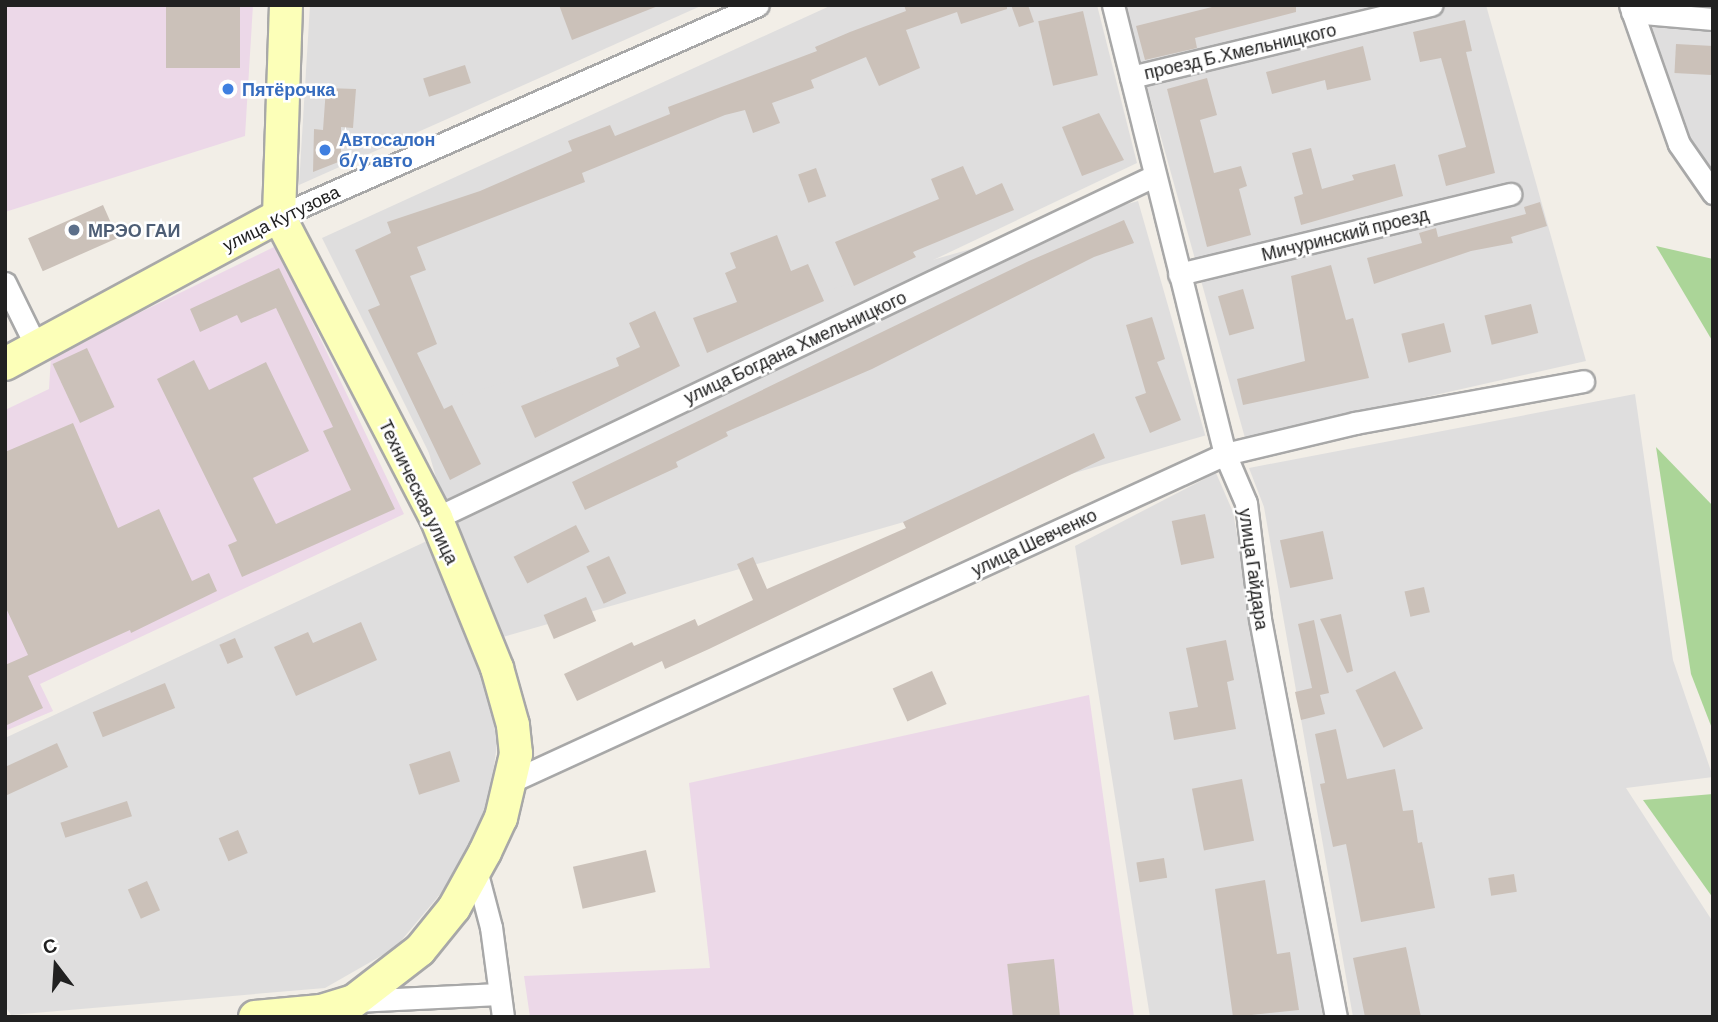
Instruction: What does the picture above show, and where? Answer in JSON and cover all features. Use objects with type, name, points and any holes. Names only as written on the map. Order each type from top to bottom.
[{"type":"main road","points":[[279,216],[286,5]]},
{"type":"main road","name":"улица Кутузова","points":[[5,364],[279,216]]},
{"type":"main road","name":"Техническая улица","points":[[279,216],[436,518],[497,668],[513,725],[516,754],[501,818],[454,908],[420,950],[354,1001]]},
{"type":"main road","points":[[256,1017],[321,1011],[354,1001]]},
{"type":"street","name":"улица Кутузова","points":[[279,216],[758,5]]},
{"type":"street","name":"улица Гайдара","points":[[1113,5],[1225,454],[1246,503],[1261,619],[1336,1017]]},
{"type":"street","name":"проезд Б.Хмельницкого","points":[[1131,78],[1432,5]]},
{"type":"street","points":[[1713,19],[1631,9],[1679,145],[1713,192]]},
{"type":"street","name":"улица Богдана Хмельницкого","points":[[436,518],[1154,176]]},
{"type":"street","name":"Мичуринский проезд","points":[[1179,274],[1510,194]]},
{"type":"street","points":[[5,283],[37,348]]},
{"type":"street","name":"улица Шевченко","points":[[510,782],[1225,454],[1355,423],[1583,381]]},
{"type":"street","points":[[476,870],[491,928],[503,1017]]},
{"type":"street","points":[[354,1001],[499,994]]},
{"type":"shaded area","points":[[5,5],[253,5],[245,136],[5,212]]},
{"type":"shaded area","points":[[310,5],[703,5],[299,185]]},
{"type":"shaded area","points":[[832,5],[1097,5],[1137,163],[448,491],[322,238]]},
{"type":"shaded area","points":[[1124,5],[1486,5],[1586,361],[1245,438]]},
{"type":"shaded area","points":[[1645,25],[1713,30],[1713,174],[1690,141]]},
{"type":"shaded area","points":[[1138,201],[1205,436],[483,643],[416,408]]},
{"type":"shaded area","points":[[276,246],[404,514],[40,684],[53,711],[5,731],[5,410],[49,389],[51,356]]},
{"type":"shaded area","points":[[1635,394],[1673,660],[1713,777],[1626,788],[1713,922],[1713,1017],[1353,1017],[1264,507],[1249,468]]},
{"type":"shaded area","points":[[1216,473],[1233,512],[1323,1017],[1150,1017],[1075,546]]},
{"type":"shaded area","points":[[429,540],[487,678],[497,744],[487,818],[447,886],[395,948],[325,988],[11,1015],[5,1006],[5,738]]},
{"type":"shaded area","points":[[1089,695],[1134,1017],[530,1017],[524,976],[710,968],[689,783]]},
{"type":"green space","points":[[1656,246],[1713,259],[1713,342]]},
{"type":"green space","points":[[1656,447],[1713,506],[1713,731],[1691,674]]},
{"type":"green space","points":[[1713,794],[1713,898],[1643,800]]},
{"type":"building","points":[[166,5],[240,5],[240,68],[166,68]]},
{"type":"building","points":[[559,5],[658,5],[658,6],[572,40]]},
{"type":"building","points":[[904,5],[1007,5],[1007,9],[961,24],[957,12],[906,30],[920,68],[879,86],[866,57],[811,80],[814,88],[772,103],[780,123],[753,133],[745,110],[725,115],[582,173],[585,182],[417,247],[426,270],[410,276],[437,344],[417,353],[444,409],[452,405],[481,464],[450,480],[368,310],[380,305],[355,250],[391,233],[387,222],[480,191],[572,151],[568,141],[610,125],[615,136],[670,114],[668,107],[817,51],[815,47],[906,11]]},
{"type":"building","points":[[1011,5],[1028,5],[1034,22],[1019,27]]},
{"type":"building","points":[[1220,5],[1296,5],[1296,12],[1195,38],[1197,48],[1145,60],[1136,26]]},
{"type":"building","points":[[1083,11],[1098,75],[1053,86],[1038,21]]},
{"type":"building","points":[[1465,20],[1472,51],[1466,52],[1495,173],[1446,186],[1438,155],[1466,147],[1441,58],[1420,62],[1413,32]]},
{"type":"building","points":[[1676,44],[1713,46],[1711,75],[1674,73]]},
{"type":"building","points":[[1363,46],[1371,80],[1327,90],[1325,80],[1272,94],[1266,72]]},
{"type":"building","points":[[465,65],[471,83],[429,97],[423,79]]},
{"type":"building","points":[[1207,78],[1217,115],[1200,120],[1214,173],[1241,166],[1247,186],[1239,189],[1251,235],[1207,247],[1167,89]]},
{"type":"building","points":[[326,88],[356,89],[353,128],[341,127],[341,161],[313,172],[314,129],[323,130]]},
{"type":"building","points":[[1099,113],[1124,160],[1082,176],[1062,127]]},
{"type":"building","points":[[1311,148],[1322,189],[1354,180],[1352,175],[1395,164],[1403,196],[1301,225],[1294,197],[1303,194],[1292,153]]},
{"type":"building","points":[[963,166],[976,195],[1002,183],[1014,210],[913,252],[916,257],[854,286],[835,242],[939,199],[931,179]]},
{"type":"building","points":[[816,168],[826,196],[808,203],[798,174]]},
{"type":"building","points":[[1540,202],[1547,226],[1511,237],[1513,243],[1471,251],[1374,284],[1367,258],[1422,243],[1419,233],[1436,228],[1438,237],[1526,214],[1524,207]]},
{"type":"building","points":[[103,205],[118,238],[43,271],[28,238]]},
{"type":"building","points":[[1124,220],[1134,243],[1094,257],[872,369],[726,432],[728,436],[676,462],[678,467],[585,510],[572,482],[1029,261]]},
{"type":"building","points":[[777,235],[791,271],[808,264],[824,301],[707,353],[693,318],[737,302],[725,273],[736,268],[730,253]]},
{"type":"building","points":[[1331,265],[1346,320],[1353,318],[1369,378],[1243,405],[1237,379],[1305,361],[1291,276]]},
{"type":"building","points":[[279,268],[395,509],[242,577],[228,545],[237,541],[157,379],[194,360],[209,390],[266,362],[309,451],[253,478],[276,524],[351,490],[323,431],[333,427],[276,308],[241,323],[237,315],[200,332],[190,309]]},
{"type":"building","points":[[1243,289],[1254,328],[1229,336],[1218,296]]},
{"type":"building","points":[[1531,304],[1538,333],[1492,345],[1484,316]]},
{"type":"building","points":[[655,311],[680,366],[535,438],[521,406],[619,366],[616,358],[640,347],[629,323]]},
{"type":"building","points":[[1152,317],[1165,359],[1157,362],[1181,420],[1150,433],[1135,397],[1146,393],[1126,325]]},
{"type":"building","points":[[1444,323],[1451,352],[1409,363],[1401,334]]},
{"type":"building","points":[[87,348],[114,407],[80,423],[53,364]]},
{"type":"building","points":[[73,423],[118,528],[159,509],[192,581],[209,573],[217,591],[131,633],[130,630],[28,676],[43,708],[5,726],[5,665],[28,655],[5,606],[5,452]]},
{"type":"building","points":[[1094,433],[1105,458],[709,649],[665,669],[662,661],[577,701],[564,674],[632,642],[634,646],[695,619],[698,626],[753,600],[737,564],[753,557],[767,589],[906,528],[903,522]]},
{"type":"building","points":[[1205,514],[1214,558],[1181,565],[1172,521]]},
{"type":"building","points":[[576,525],[590,552],[527,584],[514,557]]},
{"type":"building","points":[[1323,531],[1333,579],[1290,588],[1280,540]]},
{"type":"building","points":[[609,556],[626,593],[604,604],[586,567]]},
{"type":"building","points":[[1424,587],[1430,612],[1410,617],[1405,591]]},
{"type":"building","points":[[586,597],[596,621],[554,639],[544,615]]},
{"type":"building","points":[[1341,614],[1353,671],[1347,673],[1320,619]]},
{"type":"building","points":[[1314,620],[1329,693],[1320,695],[1325,714],[1301,720],[1295,692],[1312,688],[1298,624]]},
{"type":"building","points":[[361,622],[377,660],[296,696],[274,647],[308,632],[313,643]]},
{"type":"building","points":[[235,638],[243,657],[228,664],[219,645]]},
{"type":"building","points":[[1226,640],[1234,680],[1227,682],[1236,729],[1174,740],[1169,712],[1198,707],[1186,648]]},
{"type":"building","points":[[932,671],[947,704],[907,721],[893,688]]},
{"type":"building","points":[[1395,671],[1423,729],[1384,748],[1355,690]]},
{"type":"building","points":[[165,683],[175,708],[103,737],[93,712]]},
{"type":"building","points":[[1336,729],[1347,779],[1395,769],[1403,811],[1413,810],[1418,843],[1422,842],[1435,908],[1361,922],[1346,844],[1333,847],[1320,784],[1325,783],[1315,734]]},
{"type":"building","points":[[57,743],[68,767],[5,796],[5,767]]},
{"type":"building","points":[[450,751],[460,781],[419,795],[409,764]]},
{"type":"building","points":[[1242,779],[1254,841],[1204,851],[1192,789]]},
{"type":"building","points":[[127,801],[132,816],[65,838],[60,823]]},
{"type":"building","points":[[238,830],[248,853],[228,861],[219,838]]},
{"type":"building","points":[[646,850],[656,892],[583,909],[573,867]]},
{"type":"building","points":[[1164,858],[1167,878],[1139,882],[1136,862]]},
{"type":"building","points":[[1514,874],[1517,892],[1491,896],[1488,878]]},
{"type":"building","points":[[1265,880],[1277,954],[1290,952],[1299,1010],[1233,1017],[1215,889]]},
{"type":"building","points":[[147,881],[160,910],[141,919],[128,890]]},
{"type":"building","points":[[1406,947],[1421,1017],[1365,1017],[1353,958]]},
{"type":"building","points":[[1054,959],[1060,1017],[1013,1017],[1007,964]]},
{"type":"place","name":"Пятёрочка","points":[[228,89]]},
{"type":"place","name":"Автосалон б/у авто","points":[[325,150]]},
{"type":"place","name":"МРЭО ГАИ","points":[[74,230]]}]
